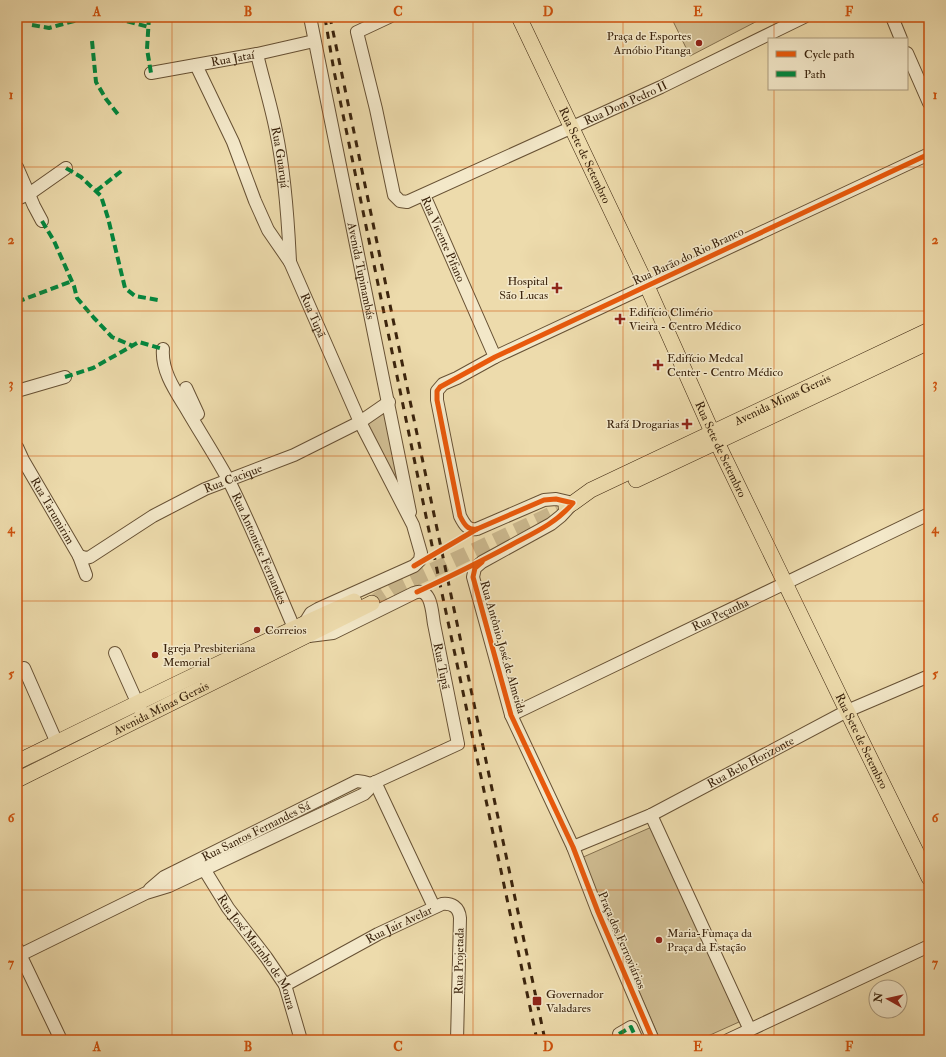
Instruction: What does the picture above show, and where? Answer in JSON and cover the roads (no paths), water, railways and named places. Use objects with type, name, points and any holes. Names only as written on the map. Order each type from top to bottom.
[{"type":"main road","name":"Rua Sete de Setembro","points":[[519,17],[647,286],[715,437],[929,878]]},
{"type":"main road","name":"Avenida Minas Gerais","points":[[715,437],[929,330]]},
{"type":"main road","name":"Avenida Minas Gerais","points":[[570,505],[590,490],[715,437],[929,342]]},
{"type":"main road","name":"Avenida Minas Gerais","points":[[17,762],[137,703],[370,599]]},
{"type":"main road","name":"Avenida Minas Gerais","points":[[17,780],[145,717],[301,629]]},
{"type":"street","name":"Avenida Tupinambás","points":[[310,17],[413,526]]},
{"type":"street","name":"Rua Vicente Pifano","points":[[389,17],[357,32],[376,109],[394,195],[400,201],[407,202],[424,195],[495,357]]},
{"type":"street","name":"Rua Dom Pedro II","points":[[424,195],[661,87],[804,17]]},
{"type":"street","points":[[892,17],[901,38]]},
{"type":"street","name":"Rua Jataí","points":[[151,72],[257,54],[314,41]]},
{"type":"street","name":"Rua Guarujá","points":[[257,54],[280,152],[290,262]]},
{"type":"street","points":[[908,55],[929,103]]},
{"type":"street","name":"Rua Tupã","points":[[196,65],[233,142],[255,201],[268,230],[290,262],[360,422],[413,526],[421,553],[420,560],[414,566]]},
{"type":"street","name":"Rua Barão do Rio Branco","points":[[570,505],[556,499],[544,500],[477,528],[468,528],[463,523],[460,516],[437,400],[437,391],[440,387],[446,382],[457,378],[495,357],[929,154]]},
{"type":"street","points":[[17,167],[42,221]]},
{"type":"street","points":[[17,199],[29,194],[66,168]]},
{"type":"street","name":"Rua Antoniete Fernandes","points":[[164,349],[162,358],[166,371],[178,395],[228,480],[263,556],[301,629]]},
{"type":"street","points":[[17,391],[65,377]]},
{"type":"street","name":"Rua Antoniete Fernandes","points":[[186,388],[193,406],[220,456],[222,469]]},
{"type":"street","name":"Rua Cacique","points":[[79,556],[86,558],[90,557],[153,516],[205,489],[294,454],[360,422],[389,402]]},
{"type":"street","name":"Rua Tarumirim","points":[[17,447],[20,461],[79,556],[86,575]]},
{"type":"street","name":"Avenida Minas Gerais","points":[[482,562],[551,524],[561,516],[570,505]]},
{"type":"street","name":"Rua Peçanha","points":[[511,715],[929,514]]},
{"type":"street","name":"Rua Antônio José de Almeida","points":[[482,562],[477,565],[473,580],[511,715],[573,847]]},
{"type":"street","name":"Avenida Minas Gerais","points":[[414,566],[318,609],[311,613],[301,629],[320,636],[333,633],[414,593],[421,592]]},
{"type":"street","name":"Rua Tupã","points":[[421,592],[428,597],[431,606],[458,744]]},
{"type":"street","points":[[115,653],[137,703],[145,717]]},
{"type":"street","points":[[24,668],[57,743]]},
{"type":"street","name":"Rua Belo Horizonte","points":[[573,847],[651,816],[847,711],[929,676]]},
{"type":"street","name":"Rua Santos Fernandes Sá","points":[[18,951],[146,893],[169,886],[364,794],[373,783],[458,744]]},
{"type":"street","name":"Rua Santos Fernandes Sá","points":[[146,893],[164,877],[357,781],[373,783]]},
{"type":"street","name":"Rua Jair Avelar","points":[[285,985],[378,934],[434,907],[373,783]]},
{"type":"street","points":[[651,816],[750,1030]]},
{"type":"street","name":"Praça dos Ferroviários","points":[[573,847],[601,919],[653,1040]]},
{"type":"street","name":"Rua José Marinho de Moura","points":[[204,869],[228,908],[266,957],[285,985],[301,1040]]},
{"type":"street","name":"Rua Projetada","points":[[434,907],[442,904],[451,904],[459,913],[457,1040]]},
{"type":"street","points":[[728,1040],[929,946]]},
{"type":"street","points":[[18,951],[61,1040]]},
{"type":"street","points":[[619,1034],[631,1028],[637,1040]]},
{"type":"tunnel","points":[[372,603],[395,588],[566,507]]},
{"type":"railway","points":[[330,17],[545,1040]]},
{"type":"railway","points":[[325,18],[334,71],[440,584],[537,1040]]},
{"type":"place","name":"Praça de Esportes Arnóbio Pitanga","points":[[699,43]]},
{"type":"place","name":"Hospital São Lucas","points":[[557,288]]},
{"type":"place","name":"Edifício Climério Vieira - Centro Médico","points":[[620,319]]},
{"type":"place","name":"Edifício Medcal Center - Centro Médico","points":[[658,365]]},
{"type":"place","name":"Rafá Drogarias","points":[[687,424]]},
{"type":"place","name":"Correios","points":[[257,630]]},
{"type":"place","name":"Igreja Presbiteriana Memorial","points":[[155,655]]},
{"type":"place","name":"Maria-Fumaça da Praça da Estação","points":[[659,940]]},
{"type":"place","name":"Governador Valadares","points":[[537,1001]]}]
